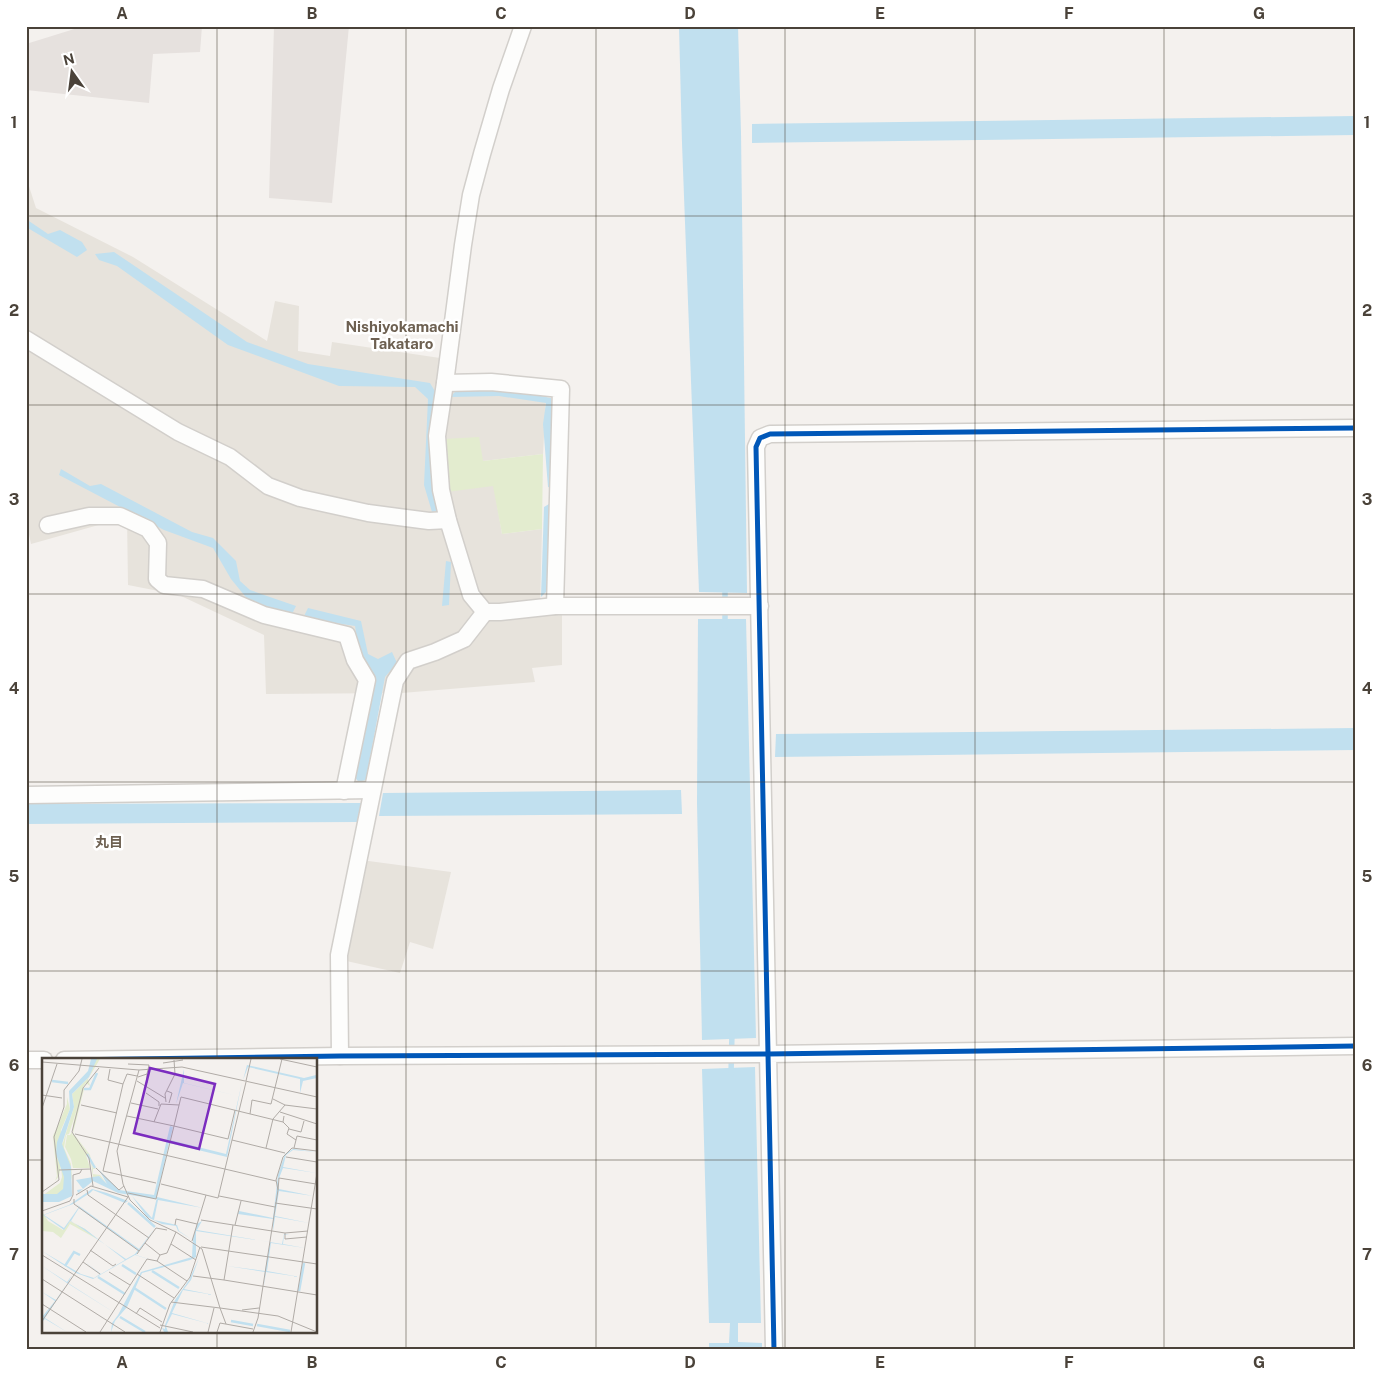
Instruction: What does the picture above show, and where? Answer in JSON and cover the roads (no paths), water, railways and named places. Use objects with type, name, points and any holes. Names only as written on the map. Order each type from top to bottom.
[{"type":"street","points":[[485,612],[471,595],[448,520],[441,490],[437,436],[471,195],[498,98],[523,26]]},
{"type":"street","points":[[26,339],[178,432],[230,457],[268,486],[300,498],[368,513],[429,521],[448,520]]},
{"type":"street","points":[[446,382],[491,382],[561,389],[555,606]]},
{"type":"street","points":[[774,1347],[756,447],[760,438],[770,434],[1355,428]]},
{"type":"street","points":[[48,525],[89,516],[120,516],[148,529],[158,543],[157,579],[164,585],[203,589],[264,615],[347,635],[355,660],[367,680],[344,791]]},
{"type":"street","points":[[485,612],[555,606],[760,606]]},
{"type":"street","points":[[340,1056],[339,954],[395,681],[408,661],[464,640],[485,612]]},
{"type":"street","points":[[26,795],[372,790]]},
{"type":"street","points":[[202,1058],[740,1055],[1355,1046]]},
{"type":"street","points":[[26,1060],[42,1060]]},
{"type":"water","points":[[679,26],[738,26],[747,593],[699,592]]},
{"type":"water","points":[[1355,116],[1355,135],[752,143],[752,124]]},
{"type":"water","points":[[26,219],[48,234],[60,230],[82,242],[87,250],[77,257],[26,227]]},
{"type":"water","points":[[114,252],[247,342],[308,364],[430,383],[436,393],[430,469],[439,510],[432,512],[424,485],[428,399],[415,387],[339,386],[228,345],[117,266],[99,260],[95,254]]},
{"type":"water","points":[[505,389],[551,398],[552,488],[548,487],[543,424],[546,403],[499,396],[450,397],[456,391]]},
{"type":"water","points":[[61,469],[90,486],[101,484],[192,532],[213,538],[236,561],[240,581],[250,590],[296,606],[292,614],[249,601],[231,579],[213,548],[164,530],[59,475]]},
{"type":"water","points":[[549,504],[547,591],[541,597],[544,507]]},
{"type":"water","points":[[446,561],[451,562],[449,605],[442,606]]},
{"type":"water","points":[[308,608],[361,621],[368,654],[378,659],[392,652],[397,663],[385,677],[366,780],[359,782],[355,778],[375,677],[360,658],[355,626],[303,618]]},
{"type":"water","points":[[698,619],[746,619],[756,1038],[702,1040],[697,803]]},
{"type":"water","points":[[1355,728],[1355,750],[775,757],[776,734]]},
{"type":"water","points":[[681,790],[682,814],[379,816],[383,793]]},
{"type":"water","points":[[361,803],[357,822],[26,824],[26,804]]},
{"type":"water","points":[[755,1067],[761,1323],[738,1323],[738,1342],[762,1343],[762,1350],[709,1350],[709,1343],[729,1343],[730,1323],[709,1323],[702,1069]]},
{"type":"water","points":[[1355,1348],[1355,1350],[1062,1350]]},
{"type":"waterway","points":[[725,586],[725,626]]},
{"type":"waterway","points":[[731,1074],[732,1033]]},
{"type":"district","name":"Nishiyokamachi Takataro","points":[[402,334]]},
{"type":"district","name":"丸目","points":[[109,842]]}]
